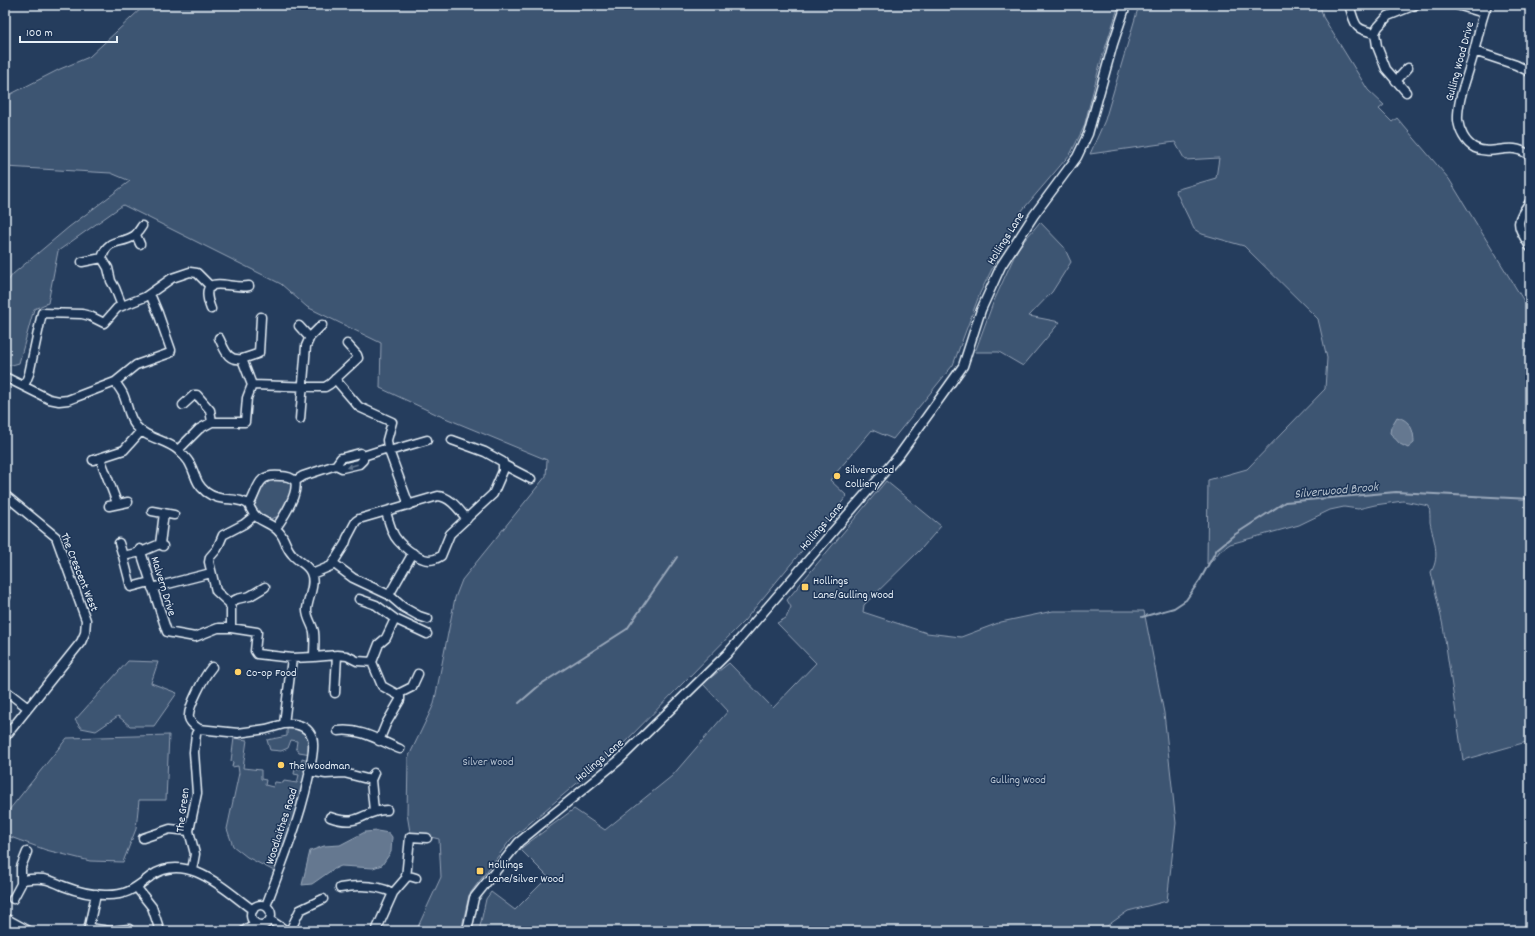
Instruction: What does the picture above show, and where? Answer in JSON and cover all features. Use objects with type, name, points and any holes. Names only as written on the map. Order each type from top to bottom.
[{"type":"street","name":"Hollings Lane","points":[[467,931],[474,898],[519,842],[618,761],[727,654],[900,454],[963,366],[981,310],[1001,266],[1034,215],[1083,148],[1113,44],[1126,5]]},
{"type":"street","points":[[1349,5],[1357,26],[1360,29],[1375,33]]},
{"type":"street","points":[[1457,5],[1486,9]]},
{"type":"street","points":[[1406,92],[1386,69],[1377,46],[1375,33],[1378,27],[1388,16],[1412,6]]},
{"type":"street","name":"Gulling Wood Drive","points":[[1486,9],[1458,112],[1458,122],[1464,138],[1475,148],[1484,151],[1512,148],[1524,151],[1530,156]]},
{"type":"street","points":[[1474,51],[1516,65],[1530,72]]},
{"type":"street","points":[[1396,81],[1408,68]]},
{"type":"street","points":[[1530,202],[1518,221],[1519,227],[1530,247]]},
{"type":"street","points":[[122,306],[111,281],[108,268],[102,258],[103,252],[112,244],[136,235],[142,226]]},
{"type":"street","points":[[136,235],[140,244]]},
{"type":"street","points":[[82,262],[102,258]]},
{"type":"street","points":[[24,386],[29,374],[42,313],[82,314],[104,323],[112,312],[150,294],[172,278],[190,272],[197,273],[211,287]]},
{"type":"street","points":[[211,309],[207,296],[211,287],[216,284],[241,288],[249,286]]},
{"type":"street","points":[[5,377],[49,399],[59,401],[68,400],[115,382],[136,365],[171,352],[150,294]]},
{"type":"street","points":[[219,338],[228,356],[236,360],[258,354],[261,317]]},
{"type":"street","points":[[300,419],[306,346],[309,337],[322,325]]},
{"type":"street","points":[[299,326],[309,337]]},
{"type":"street","points":[[252,385],[325,387],[358,358],[347,344]]},
{"type":"street","points":[[178,450],[199,429],[212,422],[245,422],[247,398],[252,385],[242,359]]},
{"type":"street","points":[[335,379],[359,407],[392,422],[387,440],[389,450],[409,505]]},
{"type":"street","points":[[115,382],[124,394],[131,419],[141,431],[171,444],[178,450],[190,463],[196,482],[208,494],[224,500],[241,501],[249,505],[254,516],[276,528],[284,538],[291,554],[305,564],[312,574],[313,581],[307,609],[314,631],[314,657]]},
{"type":"street","points":[[183,405],[194,395],[197,395],[210,410],[212,422]]},
{"type":"street","points":[[117,504],[97,459],[124,450],[141,431]]},
{"type":"street","points":[[295,481],[303,476],[336,465],[342,468],[360,464],[362,463],[363,456],[427,440]]},
{"type":"street","points":[[452,440],[494,456],[503,462],[504,465],[531,478]]},
{"type":"street","points":[[386,512],[393,533],[412,553],[430,560],[441,556],[450,534],[493,494],[504,465]]},
{"type":"street","points":[[249,505],[258,484],[267,476],[275,475],[291,477],[295,481],[296,490],[289,510],[276,528]]},
{"type":"street","name":"The Crescent West","points":[[5,495],[56,537],[86,620],[85,632],[81,642],[5,737]]},
{"type":"street","points":[[312,574],[330,567],[345,544],[356,521],[438,496],[443,496],[448,499],[467,519]]},
{"type":"street","points":[[108,506],[128,502]]},
{"type":"street","points":[[152,511],[174,515]]},
{"type":"street","name":"Malvern Drive","points":[[164,513],[162,545],[141,550],[167,632],[195,637],[218,628],[230,628]]},
{"type":"street","points":[[254,516],[243,525],[223,535],[217,549],[210,557],[209,562],[216,591],[229,603],[232,613],[230,628],[257,632],[257,654],[292,658],[337,655],[347,656],[357,661],[372,662]]},
{"type":"street","points":[[119,543],[132,587],[151,585],[211,573]]},
{"type":"street","points":[[123,556],[141,550]]},
{"type":"street","points":[[389,595],[412,553]]},
{"type":"street","points":[[333,563],[353,578],[389,595],[403,607],[428,619]]},
{"type":"street","points":[[229,603],[237,599],[250,596],[265,588]]},
{"type":"street","points":[[359,599],[376,605],[395,619],[428,634]]},
{"type":"street","points":[[380,741],[386,724],[400,700],[400,696],[382,686],[372,662],[379,644],[386,638],[395,619]]},
{"type":"street","points":[[335,693],[337,655]]},
{"type":"street","points":[[284,724],[292,658]]},
{"type":"street","points":[[199,729],[191,722],[189,711],[207,673],[212,667]]},
{"type":"street","points":[[398,694],[411,688],[418,674]]},
{"type":"street","points":[[5,690],[28,708]]},
{"type":"street","name":"Woodlaithes Road","points":[[199,729],[238,733],[294,723],[302,725],[312,736],[314,743],[297,821],[266,906]]},
{"type":"street","name":"The Green","points":[[192,870],[195,854],[189,831],[197,793],[194,752],[196,734],[199,729]]},
{"type":"street","points":[[338,731],[346,730],[363,733],[400,749]]},
{"type":"street","points":[[309,771],[326,774],[344,773],[373,776],[374,811]]},
{"type":"street","points":[[330,818],[350,822],[374,811],[387,810]]},
{"type":"street","points":[[143,838],[170,829],[189,831]]},
{"type":"street","points":[[376,931],[393,893],[404,881],[410,837],[427,838]]},
{"type":"street","points":[[13,899],[22,880],[21,867],[27,852]]},
{"type":"street","points":[[22,880],[42,878],[96,894],[124,894],[136,888],[161,870],[176,867],[192,870],[209,878],[253,910]]},
{"type":"street","points":[[406,875],[416,878]]},
{"type":"street","points":[[340,888],[362,886],[384,888],[393,893]]},
{"type":"street","points":[[136,888],[150,903],[159,928]]},
{"type":"street","points":[[96,894],[89,929],[124,930]]},
{"type":"street","points":[[270,920],[289,931],[300,910],[323,899]]},
{"type":"street","points":[[258,906],[266,906],[271,913],[270,920],[264,925],[255,923],[251,917],[253,910],[258,906]]},
{"type":"street","points":[[5,918],[29,931]]},
{"type":"street","points":[[244,931],[255,923]]},
{"type":"green space","name":"Silver Wood","points":[[145,5],[1119,5],[1100,64],[1084,127],[1071,153],[1020,213],[980,293],[953,365],[893,439],[872,430],[830,480],[847,496],[744,621],[621,746],[511,839],[469,895],[461,931],[416,931],[441,877],[439,839],[410,832],[407,814],[408,758],[434,704],[455,598],[462,580],[546,476],[547,460],[438,415],[380,388],[381,343],[307,307],[281,284],[123,205],[58,251],[48,303],[34,309],[19,363],[5,367],[5,285],[13,274],[69,227],[130,181],[111,173],[5,167],[5,97],[60,69],[89,57]]},
{"type":"green space","points":[[1139,5],[1320,5],[1323,17],[1368,90],[1384,105],[1379,109],[1392,122],[1397,118],[1449,179],[1530,311],[1530,741],[1463,760],[1443,626],[1431,572],[1434,566],[1436,554],[1430,522],[1429,506],[1403,501],[1358,509],[1344,507],[1330,510],[1299,525],[1230,544],[1220,551],[1211,562],[1207,564],[1208,480],[1247,469],[1325,389],[1327,358],[1318,319],[1244,246],[1202,234],[1194,229],[1175,190],[1216,178],[1219,158],[1185,160],[1175,142],[1090,154],[1105,120]]},
{"type":"green space","points":[[1040,222],[1064,247],[1071,262],[1052,292],[1029,316],[1060,322],[1023,366],[999,352],[975,352],[993,303],[1018,248]]},
{"type":"green space","points":[[270,479],[289,480],[292,485],[286,508],[280,516],[270,519],[262,517],[255,509],[254,504],[260,486]]},
{"type":"green space","name":"Gulling Wood","points":[[886,481],[941,526],[922,548],[864,605],[863,612],[927,633],[961,637],[1001,622],[1053,611],[1144,611],[1164,713],[1176,823],[1167,901],[1128,911],[1100,931],[479,931],[486,899],[491,892],[515,910],[548,877],[520,849],[574,809],[605,830],[672,776],[728,711],[703,684],[729,663],[773,708],[816,663],[777,623],[786,618],[791,607],[787,600]]},
{"type":"green space","points":[[128,661],[158,662],[151,683],[177,693],[154,726],[130,726],[118,716],[96,731],[81,728],[75,720]]},
{"type":"green space","points":[[294,728],[306,733],[314,743],[311,754],[299,752],[296,748],[297,741],[291,740],[288,748],[281,751],[270,750],[267,740],[287,736],[287,729]]},
{"type":"green space","points":[[169,735],[166,800],[139,800],[136,829],[123,862],[90,861],[46,850],[5,835],[5,815],[67,738]]},
{"type":"green space","points":[[234,738],[247,740],[243,768],[261,770],[261,779],[266,780],[265,785],[273,787],[275,782],[283,783],[284,781],[297,783],[299,775],[294,774],[295,768],[300,769],[302,758],[311,761],[278,873],[247,857],[233,846],[227,829],[239,773],[238,766],[232,767],[233,762],[231,761]]},
{"type":"shaded area","points":[[1397,417],[1405,420],[1412,430],[1414,443],[1408,448],[1400,444],[1390,433],[1391,427]]},
{"type":"shaded area","points":[[377,831],[389,833],[392,837],[391,852],[382,865],[373,868],[341,866],[332,870],[312,884],[302,885],[310,851],[324,846],[340,845],[365,832]]},
{"type":"waterway","name":"Silverwood Brook","points":[[1142,617],[1174,608],[1186,600],[1200,580],[1217,549],[1234,535],[1285,502],[1396,492],[1530,499]]},
{"type":"waterway","points":[[519,703],[541,684],[627,629],[677,557]]},
{"type":"place","name":"Silverwood Colliery","points":[[837,476]]},
{"type":"place","name":"Hollings Lane/Gulling Wood","points":[[805,587]]},
{"type":"place","name":"Co-op Food","points":[[238,672]]},
{"type":"place","name":"The Woodman","points":[[281,765]]},
{"type":"place","name":"Hollings Lane/Silver Wood","points":[[480,871]]}]
